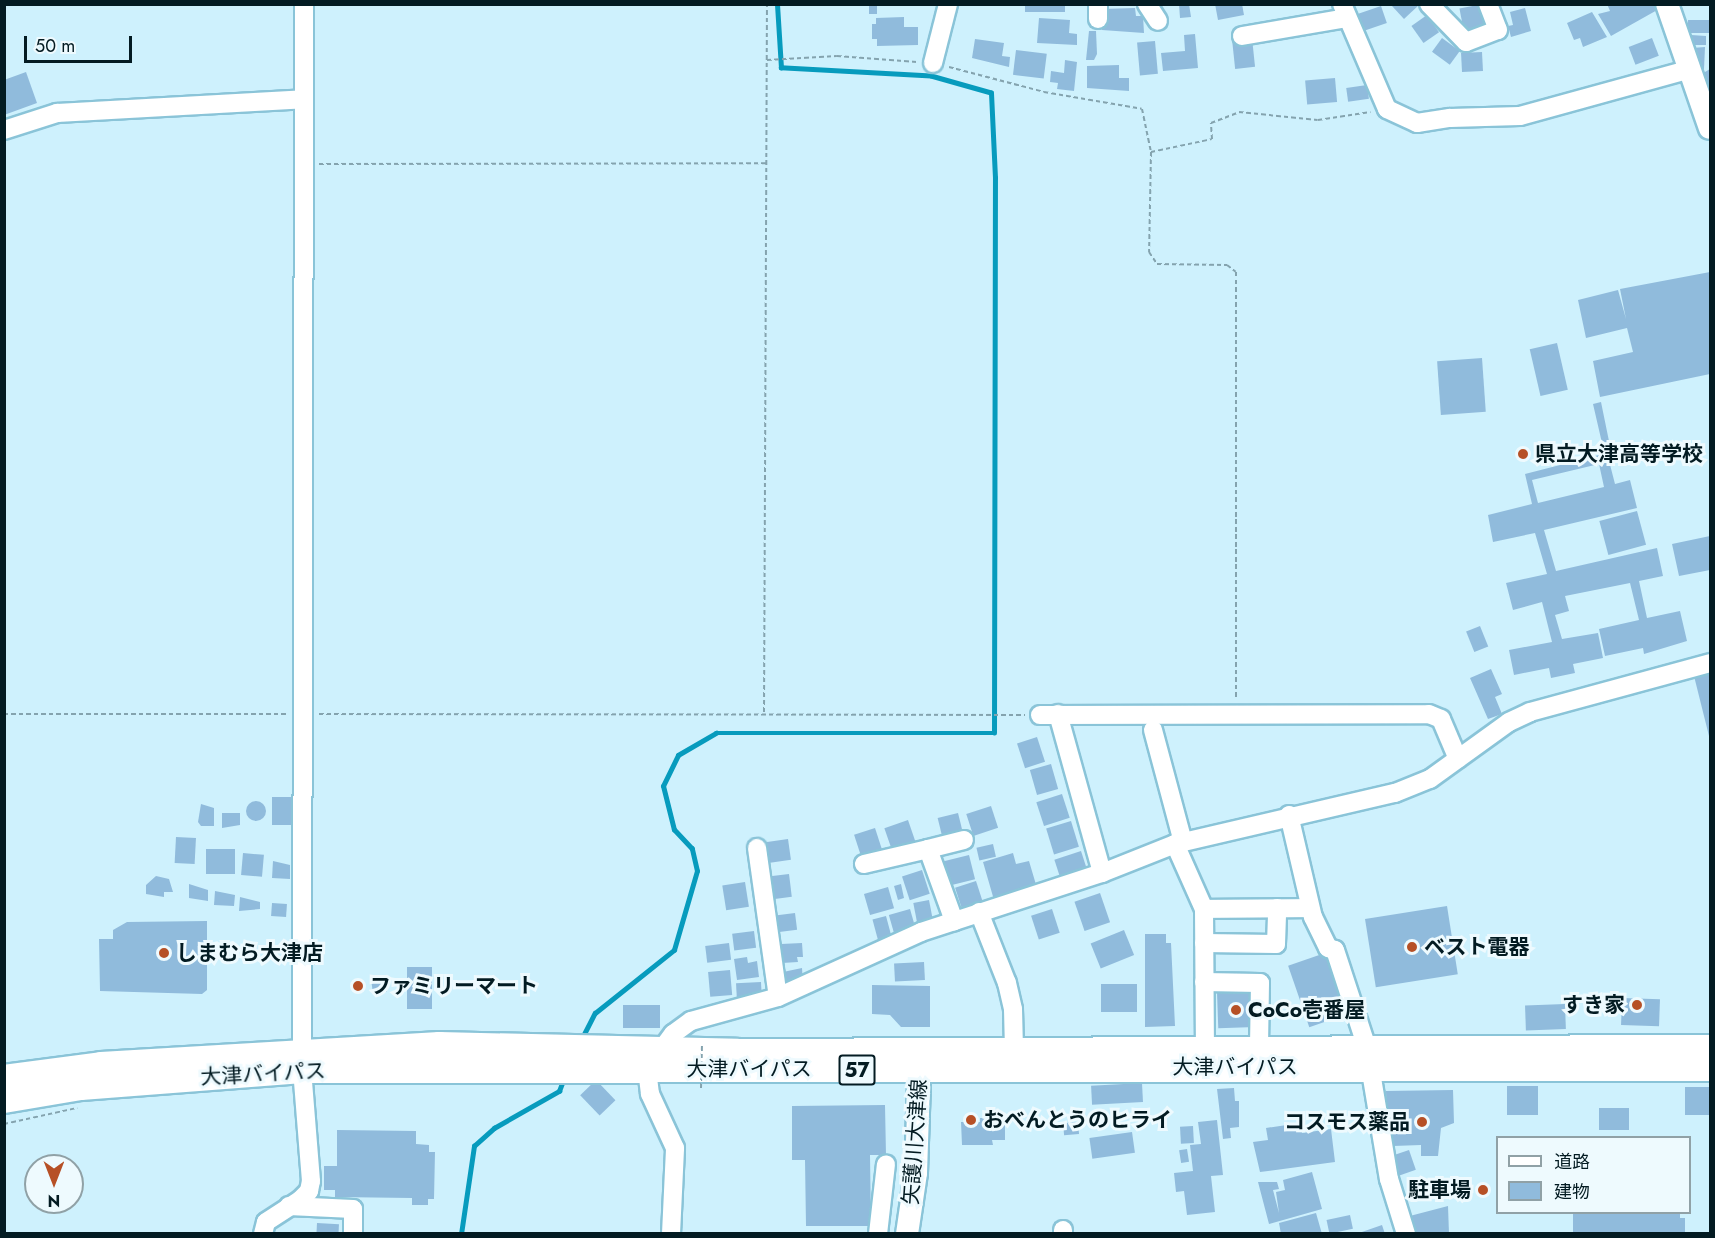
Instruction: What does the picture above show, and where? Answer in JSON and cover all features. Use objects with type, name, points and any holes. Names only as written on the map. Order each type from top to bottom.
[{"type":"highway","name":"大津バイパス","points":[[4,1100],[81,1087],[439,1045],[654,1059],[920,1060],[1368,1058],[1710,1048]]},
{"type":"highway","name":"大津バイパス","points":[[920,1060],[1014,1050],[1259,1048],[1368,1058],[1710,1068]]},
{"type":"highway","name":"大津バイパス","points":[[4,1078],[101,1065],[302,1061]]},
{"type":"main road","points":[[1667,4],[1687,70],[1710,128]]},
{"type":"main road","name":"矢護川大津線","points":[[907,1233],[916,1173],[920,1060]]},
{"type":"street","points":[[263,1233],[266,1222],[309,1191],[311,1181],[302,1061],[304,4]]},
{"type":"street","points":[[933,63],[948,4]]},
{"type":"street","points":[[1147,4],[1158,21]]},
{"type":"street","points":[[1429,4],[1466,42],[1498,30],[1488,4]]},
{"type":"street","points":[[1242,36],[1345,11],[1387,109],[1417,123],[1450,118],[1520,116],[1687,70]]},
{"type":"street","points":[[4,130],[57,113],[304,99]]},
{"type":"street","points":[[671,1233],[675,1148],[650,1094],[654,1059],[673,1034],[691,1022],[778,997],[954,921],[1102,873],[1179,843],[1290,815],[1395,793],[1430,778],[1509,722],[1530,712],[1710,663]]},
{"type":"street","points":[[1102,873],[1049,715],[1236,712],[1430,714],[1441,719],[1458,759]]},
{"type":"street","points":[[1153,730],[1179,843],[1204,909],[1205,1049]]},
{"type":"street","points":[[1290,815],[1311,908],[1328,948],[1335,950],[1368,1058],[1389,1179],[1406,1233]]},
{"type":"street","points":[[864,864],[964,840]]},
{"type":"street","points":[[758,848],[778,997]]},
{"type":"street","points":[[927,849],[954,921]]},
{"type":"street","points":[[1204,944],[1276,944],[1277,908]]},
{"type":"street","points":[[1204,909],[1311,908]]},
{"type":"street","points":[[979,912],[1007,983],[1013,1009],[1014,1050]]},
{"type":"street","points":[[1204,982],[1260,983],[1259,1048]]},
{"type":"street","points":[[878,1233],[886,1164]]},
{"type":"street","points":[[289,1206],[353,1209],[353,1233]]},
{"type":"path","points":[[764,712],[767,4]]},
{"type":"path","points":[[767,60],[837,56],[933,63],[1044,92],[1142,109],[1151,152],[1149,252],[1157,264],[1227,265],[1236,272],[1236,712]]},
{"type":"path","points":[[1151,152],[1212,139],[1211,123],[1239,112],[1318,120],[1387,109]]},
{"type":"path","points":[[304,164],[766,163]]},
{"type":"path","points":[[4,714],[764,712],[1049,715]]},
{"type":"path","points":[[701,1088],[702,1043]]},
{"type":"building","points":[[869,4],[877,4],[877,14],[869,14]]},
{"type":"building","points":[[1179,4],[1189,4],[1191,17],[1180,18]]},
{"type":"building","points":[[1215,4],[1242,4],[1244,15],[1218,20]]},
{"type":"building","points":[[1393,4],[1420,4],[1404,19],[1392,6]]},
{"type":"building","points":[[1483,4],[1488,29],[1464,33],[1459,9]]},
{"type":"building","points":[[1607,4],[1656,4],[1659,9],[1611,36],[1598,14],[1610,11]]},
{"type":"building","points":[[1025,5],[1065,5],[1065,12],[1025,12]]},
{"type":"building","points":[[1381,6],[1387,23],[1364,31],[1358,14]]},
{"type":"building","points":[[1135,8],[1136,16],[1143,16],[1144,33],[1102,30],[1101,9]]},
{"type":"building","points":[[1525,8],[1531,31],[1511,37],[1508,26],[1513,25],[1510,12]]},
{"type":"building","points":[[1592,12],[1607,37],[1583,47],[1580,38],[1574,40],[1567,23]]},
{"type":"building","points":[[1427,15],[1439,32],[1423,43],[1411,26]]},
{"type":"building","points":[[904,17],[904,27],[918,27],[918,45],[877,46],[877,39],[872,39],[872,24],[876,24],[876,18]]},
{"type":"building","points":[[1039,18],[1070,20],[1069,33],[1077,34],[1077,45],[1037,43]]},
{"type":"building","points":[[1688,20],[1709,20],[1709,33],[1688,33]]},
{"type":"building","points":[[1089,31],[1096,31],[1097,54],[1094,60],[1086,60]]},
{"type":"building","points":[[1195,34],[1198,68],[1163,71],[1161,53],[1185,51],[1184,35]]},
{"type":"building","points":[[1691,35],[1706,36],[1706,45],[1690,45]]},
{"type":"building","points":[[1252,38],[1255,67],[1235,69],[1232,40]]},
{"type":"building","points":[[1442,38],[1460,51],[1450,65],[1432,52]]},
{"type":"building","points":[[1652,38],[1659,56],[1635,65],[1629,47]]},
{"type":"building","points":[[975,39],[1004,43],[1002,56],[1010,57],[1009,67],[972,58]]},
{"type":"building","points":[[1155,41],[1158,74],[1140,75],[1137,43]]},
{"type":"building","points":[[1705,47],[1704,69],[1701,69],[1692,48]]},
{"type":"building","points":[[1016,50],[1047,54],[1044,79],[1013,75]]},
{"type":"building","points":[[1482,52],[1483,71],[1462,72],[1461,53]]},
{"type":"building","points":[[1065,60],[1077,62],[1074,91],[1057,89],[1058,83],[1050,82],[1051,71],[1064,73]]},
{"type":"building","points":[[1119,65],[1119,78],[1129,78],[1129,91],[1087,88],[1087,66]]},
{"type":"building","points":[[1710,69],[1710,95],[1700,75]]},
{"type":"building","points":[[26,72],[37,103],[4,115],[4,80]]},
{"type":"building","points":[[1335,78],[1337,102],[1307,105],[1305,81]]},
{"type":"building","points":[[1367,85],[1369,99],[1348,102],[1346,88]]},
{"type":"building","points":[[1710,272],[1710,374],[1600,397],[1593,361],[1633,352],[1627,328],[1586,338],[1578,300],[1618,290],[1626,319],[1620,289]]},
{"type":"building","points":[[1557,343],[1568,390],[1541,396],[1530,349]]},
{"type":"building","points":[[1482,358],[1486,412],[1441,415],[1437,361]]},
{"type":"building","points":[[1601,402],[1610,446],[1607,453],[1596,452],[1602,443],[1593,404]]},
{"type":"building","points":[[1607,453],[1615,484],[1630,480],[1637,508],[1544,530],[1556,571],[1657,548],[1663,576],[1639,581],[1647,618],[1680,611],[1687,641],[1644,654],[1643,648],[1605,656],[1599,629],[1639,620],[1630,583],[1565,596],[1569,611],[1555,615],[1562,639],[1598,633],[1603,658],[1573,664],[1575,673],[1551,678],[1549,668],[1514,675],[1509,650],[1552,642],[1542,602],[1513,610],[1506,583],[1547,574],[1535,533],[1493,542],[1488,515],[1532,504],[1525,474]],"holes":[[[1599,464],[1604,487],[1538,503],[1532,480]]]},
{"type":"building","points":[[1637,511],[1646,545],[1608,555],[1599,521]]},
{"type":"building","points":[[1710,536],[1710,570],[1679,576],[1672,544]]},
{"type":"building","points":[[1480,626],[1488,646],[1474,652],[1466,632]]},
{"type":"building","points":[[1491,669],[1502,694],[1495,697],[1502,714],[1488,719],[1470,678]]},
{"type":"building","points":[[1710,672],[1710,740],[1694,676]]},
{"type":"building","points":[[1037,737],[1045,762],[1025,768],[1017,743]]},
{"type":"building","points":[[1051,764],[1058,789],[1037,795],[1030,770]]},
{"type":"building","points":[[1062,794],[1070,818],[1044,826],[1036,802]]},
{"type":"building","points":[[272,797],[292,797],[292,825],[272,825]]},
{"type":"building","points":[[256,801],[263,804],[266,811],[263,818],[256,821],[249,818],[246,811],[249,804]]},
{"type":"building","points":[[201,804],[214,808],[214,826],[201,826],[198,822]]},
{"type":"building","points":[[991,806],[998,828],[973,836],[966,814]]},
{"type":"building","points":[[222,813],[240,813],[240,825],[222,828]]},
{"type":"building","points":[[958,813],[963,833],[943,838],[938,818]]},
{"type":"building","points":[[908,820],[916,843],[892,851],[884,828]]},
{"type":"building","points":[[1071,821],[1079,847],[1054,854],[1046,829]]},
{"type":"building","points":[[875,828],[883,853],[862,860],[854,835]]},
{"type":"building","points":[[176,837],[196,838],[195,864],[175,863]]},
{"type":"building","points":[[788,839],[791,860],[763,864],[760,843]]},
{"type":"building","points":[[993,844],[996,857],[979,860],[976,848]]},
{"type":"building","points":[[206,849],[235,849],[235,874],[206,874]]},
{"type":"building","points":[[1081,851],[1089,876],[1062,884],[1054,860]]},
{"type":"building","points":[[243,853],[264,855],[262,877],[241,875]]},
{"type":"building","points":[[1013,853],[1016,864],[1029,861],[1037,888],[994,900],[983,862]]},
{"type":"building","points":[[969,855],[975,879],[949,886],[943,862]]},
{"type":"building","points":[[273,861],[290,865],[290,879],[272,878]]},
{"type":"building","points":[[922,870],[930,894],[910,900],[902,876]]},
{"type":"building","points":[[789,874],[792,897],[771,899],[768,877]]},
{"type":"building","points":[[156,876],[169,879],[173,892],[164,892],[164,897],[146,894],[146,885]]},
{"type":"building","points":[[976,881],[984,906],[963,913],[955,888]]},
{"type":"building","points":[[745,882],[749,907],[726,910],[722,886]]},
{"type":"building","points":[[189,884],[208,890],[208,901],[189,898]]},
{"type":"building","points":[[901,884],[904,898],[898,900],[894,886]]},
{"type":"building","points":[[888,887],[894,908],[870,915],[864,894]]},
{"type":"building","points":[[215,891],[235,895],[234,906],[214,905]]},
{"type":"building","points":[[1100,893],[1110,922],[1085,931],[1074,902]]},
{"type":"building","points":[[240,897],[260,902],[260,909],[239,911]]},
{"type":"building","points":[[929,900],[933,920],[917,923],[913,903]]},
{"type":"building","points":[[272,903],[287,904],[286,917],[271,916]]},
{"type":"building","name":"ベスト電器","points":[[1447,906],[1458,974],[1376,987],[1365,919]]},
{"type":"building","points":[[910,909],[916,930],[895,936],[889,915]]},
{"type":"building","points":[[1052,909],[1060,933],[1039,940],[1031,916]]},
{"type":"building","points":[[795,913],[797,930],[777,932],[775,915]]},
{"type":"building","points":[[886,916],[892,938],[878,942],[872,920]]},
{"type":"building","points":[[207,921],[207,990],[202,994],[100,991],[99,939],[113,939],[113,930],[127,922]]},
{"type":"building","points":[[1124,930],[1134,955],[1101,969],[1091,943]]},
{"type":"building","points":[[754,931],[756,948],[734,951],[732,934]]},
{"type":"building","points":[[1145,934],[1166,934],[1166,943],[1171,943],[1175,1026],[1145,1027]]},
{"type":"building","points":[[729,943],[731,960],[707,963],[705,946]]},
{"type":"building","points":[[802,943],[803,957],[797,957],[798,962],[782,963],[781,944]]},
{"type":"building","points":[[1325,953],[1346,1014],[1309,1027],[1288,966]]},
{"type":"building","points":[[747,957],[748,963],[757,961],[759,977],[737,980],[734,959]]},
{"type":"building","points":[[924,962],[925,980],[895,982],[894,964]]},
{"type":"building","points":[[407,967],[432,967],[432,1009],[407,1009]]},
{"type":"building","points":[[802,968],[803,986],[785,990],[783,972]]},
{"type":"building","points":[[730,970],[732,995],[710,997],[708,972]]},
{"type":"building","points":[[385,978],[387,992],[373,994],[371,980]]},
{"type":"building","points":[[761,982],[762,999],[737,1000],[736,983]]},
{"type":"building","points":[[1101,984],[1137,984],[1137,1012],[1101,1012]]},
{"type":"building","points":[[872,985],[930,986],[930,1027],[901,1027],[890,1015],[872,1014]]},
{"type":"building","name":"CoCo壱番屋","points":[[1254,991],[1255,1027],[1218,1028],[1217,992]]},
{"type":"building","points":[[1622,998],[1660,999],[1659,1026],[1621,1025]]},
{"type":"building","points":[[1565,1004],[1566,1029],[1526,1030],[1525,1005]]},
{"type":"building","points":[[623,1005],[660,1005],[660,1028],[623,1028]]},
{"type":"building","points":[[596,1080],[615,1100],[600,1115],[580,1095]]},
{"type":"building","points":[[1142,1083],[1143,1102],[1092,1105],[1091,1086]]},
{"type":"building","points":[[1507,1086],[1538,1086],[1538,1115],[1507,1115]]},
{"type":"building","points":[[1685,1087],[1710,1087],[1710,1115],[1685,1115]]},
{"type":"building","points":[[1234,1088],[1235,1101],[1239,1101],[1239,1127],[1230,1128],[1231,1138],[1223,1139],[1217,1089]]},
{"type":"building","points":[[1453,1090],[1454,1123],[1441,1128],[1438,1156],[1421,1156],[1421,1145],[1393,1146],[1392,1135],[1387,1128],[1386,1091]]},
{"type":"building","points":[[885,1105],[886,1155],[870,1155],[871,1226],[806,1226],[805,1160],[792,1160],[792,1106]]},
{"type":"building","points":[[1599,1108],[1629,1108],[1629,1130],[1599,1130]]},
{"type":"building","points":[[980,1118],[990,1118],[990,1124],[1005,1124],[1005,1140],[992,1140],[993,1145],[962,1145],[961,1122],[980,1122]]},
{"type":"building","points":[[1217,1120],[1223,1175],[1211,1176],[1215,1212],[1187,1215],[1184,1191],[1176,1192],[1174,1173],[1193,1171],[1190,1145],[1201,1144],[1198,1122]]},
{"type":"building","points":[[1078,1122],[1079,1134],[1064,1135],[1063,1123]]},
{"type":"building","points":[[1300,1123],[1302,1133],[1331,1129],[1335,1162],[1260,1172],[1253,1142],[1268,1140],[1266,1128]]},
{"type":"building","points":[[1193,1126],[1194,1143],[1181,1144],[1180,1127]]},
{"type":"building","points":[[337,1130],[416,1131],[416,1144],[429,1145],[429,1152],[435,1152],[434,1199],[428,1199],[428,1205],[412,1205],[412,1198],[335,1197],[335,1190],[324,1190],[324,1166],[337,1166]]},
{"type":"building","points":[[1132,1132],[1135,1153],[1092,1159],[1089,1138]]},
{"type":"building","points":[[1187,1149],[1189,1162],[1181,1163],[1179,1150]]},
{"type":"building","points":[[1409,1150],[1416,1170],[1399,1176],[1392,1156]]},
{"type":"building","points":[[1312,1172],[1322,1209],[1269,1224],[1258,1182],[1277,1182],[1279,1189],[1273,1190],[1279,1213],[1276,1192],[1285,1190],[1283,1180]]},
{"type":"building","points":[[1448,1206],[1449,1234],[1410,1234],[1406,1217]]},
{"type":"building","points":[[1316,1213],[1322,1234],[1281,1234],[1279,1223]]},
{"type":"building","points":[[1573,1214],[1680,1214],[1680,1218],[1685,1218],[1685,1234],[1573,1234]]},
{"type":"building","points":[[1350,1215],[1353,1229],[1329,1234],[1327,1220]]},
{"type":"building","points":[[317,1223],[339,1224],[338,1234],[316,1234]]},
{"type":"building","points":[[1382,1225],[1385,1234],[1359,1234],[1359,1233]]},
{"type":"waterway","points":[[581,1040],[595,1013],[674,950],[697,871],[692,849],[674,830],[663,786],[678,755],[716,733],[994,733],[995,178],[991,93],[931,76],[781,68],[777,4]]},
{"type":"waterway","points":[[461,1234],[474,1146],[494,1128],[559,1091],[564,1078]]},
{"type":"place","name":"県立大津高等学校","points":[[1523,454]]},
{"type":"place","name":"ベスト電器","points":[[1412,947]]},
{"type":"place","name":"しまむら大津店","points":[[164,953]]},
{"type":"place","name":"ファミリーマート","points":[[358,986]]},
{"type":"place","name":"すき家","points":[[1637,1005]]},
{"type":"place","name":"CoCo壱番屋","points":[[1236,1010]]},
{"type":"place","name":"おべんとうのヒライ","points":[[971,1120]]},
{"type":"place","name":"コスモス薬品","points":[[1422,1122]]},
{"type":"place","name":"駐車場","points":[[1483,1190]]}]
